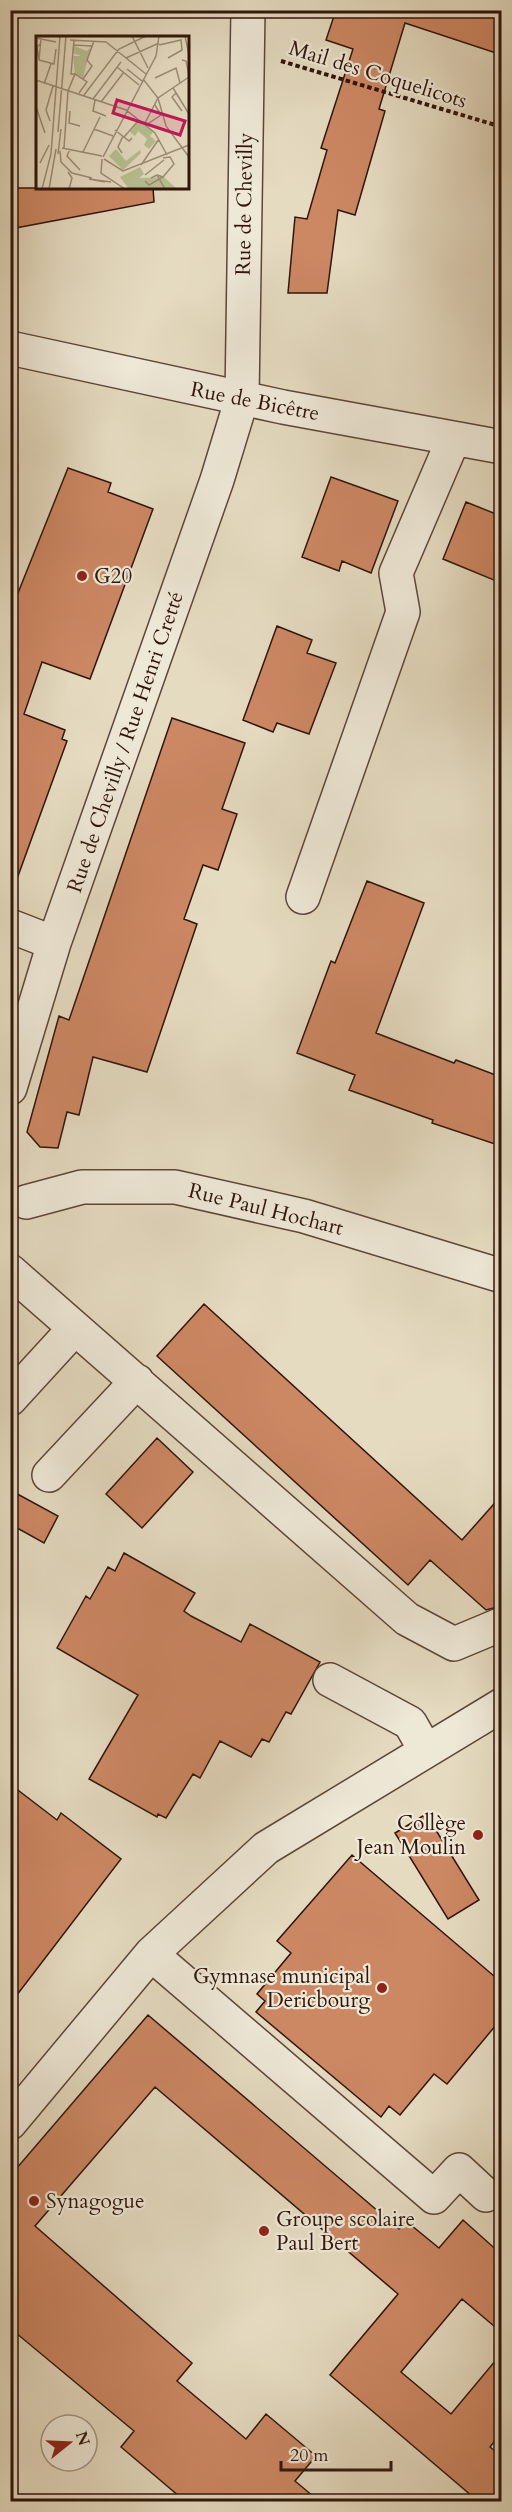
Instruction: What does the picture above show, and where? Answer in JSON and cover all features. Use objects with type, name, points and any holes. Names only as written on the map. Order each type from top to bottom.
[{"type":"street","points":[[247,31],[272,10]]},
{"type":"street","name":"Rue de Chevilly","points":[[242,398],[247,31]]},
{"type":"street","name":"Rue de Bicêtre","points":[[10,348],[242,398],[453,440],[501,447]]},
{"type":"street","name":"Rue de Chevilly / Rue Henri Cretté","points":[[10,1088],[54,943],[217,480],[242,398]]},
{"type":"street","points":[[303,897],[403,612],[396,573],[453,440]]},
{"type":"street","points":[[10,926],[54,943]]},
{"type":"street","name":"Rue Paul Hochart","points":[[26,1202],[82,1186],[175,1187],[304,1216],[501,1276]]},
{"type":"street","points":[[10,1270],[407,1619],[454,1644],[501,1624]]},
{"type":"street","points":[[10,1399],[75,1328]]},
{"type":"street","points":[[50,1475],[137,1381]]},
{"type":"street","points":[[330,1680],[410,1723],[426,1751]]},
{"type":"street","points":[[10,2123],[151,1954],[266,1848],[501,1705]]},
{"type":"street","points":[[151,1954],[434,2198],[459,2170],[486,2195]]},
{"type":"path","name":"Mail des Coquelicots","points":[[247,31],[501,127]]},
{"type":"building","points":[[336,10],[501,10],[501,33],[496,53],[405,23],[379,109],[385,111],[355,215],[338,210],[327,293],[288,293],[295,217],[307,219],[327,150],[321,148],[353,49],[326,40]]},
{"type":"building","points":[[10,188],[153,189],[154,202],[10,229]]},
{"type":"building","name":"G20","points":[[68,468],[111,483],[108,492],[153,509],[90,679],[42,662],[24,714],[65,730],[62,739],[67,741],[14,887],[10,886],[10,613]]},
{"type":"building","points":[[331,477],[398,501],[371,573],[342,561],[339,571],[302,557]]},
{"type":"building","points":[[466,502],[501,516],[501,583],[443,559]]},
{"type":"building","points":[[277,626],[312,640],[307,653],[336,663],[309,734],[277,723],[273,732],[243,720]]},
{"type":"building","points":[[172,718],[245,743],[222,809],[237,814],[218,870],[203,865],[184,919],[197,924],[147,1072],[93,1057],[79,1115],[67,1112],[58,1148],[40,1147],[27,1132],[59,1016],[69,1020]]},
{"type":"building","points":[[367,881],[424,903],[376,1033],[454,1063],[456,1060],[501,1077],[501,1146],[432,1123],[433,1120],[349,1090],[355,1075],[297,1053],[331,961],[335,963]]},
{"type":"building","points":[[204,1304],[462,1540],[501,1496],[501,1606],[486,1610],[430,1560],[408,1585],[157,1356]]},
{"type":"building","points":[[157,1438],[193,1472],[142,1528],[106,1494]]},
{"type":"building","points":[[10,1490],[58,1516],[44,1543],[10,1524]]},
{"type":"building","points":[[124,1553],[195,1593],[184,1611],[191,1616],[241,1642],[250,1624],[320,1662],[291,1714],[286,1712],[269,1742],[262,1739],[251,1757],[220,1741],[200,1778],[193,1774],[166,1818],[158,1814],[157,1817],[89,1779],[138,1695],[57,1648],[86,1596],[90,1599],[108,1567],[115,1571]]},
{"type":"building","points":[[10,1784],[57,1820],[61,1813],[121,1859],[10,2004]]},
{"type":"building","points":[[426,1814],[479,1900],[448,1919],[395,1833]]},
{"type":"building","name":"Gymnase municipal Dericbourg","points":[[352,1855],[501,1982],[501,2019],[447,2084],[434,2074],[400,2115],[389,2106],[381,2117],[256,2012],[265,2001],[257,1994],[291,1953],[277,1941]]},
{"type":"building","points":[[148,2015],[399,2229],[406,2221],[439,2248],[463,2220],[501,2254],[501,2332],[462,2299],[401,2372],[451,2414],[501,2354],[501,2433],[490,2447],[501,2456],[501,2502],[479,2502],[330,2375],[398,2294],[155,2087],[35,2226],[192,2363],[177,2381],[246,2439],[266,2414],[316,2456],[295,2481],[320,2502],[186,2502],[121,2447],[134,2431],[10,2328],[10,2176]]},
{"type":"place","name":"G20","points":[[82,576]]},
{"type":"place","name":"Collège Jean Moulin","points":[[478,1835]]},
{"type":"place","name":"Gymnase municipal Dericbourg","points":[[382,1988]]},
{"type":"place","name":"Synagogue","points":[[34,2201]]},
{"type":"place","name":"Groupe scolaire Paul Bert","points":[[264,2231]]}]
